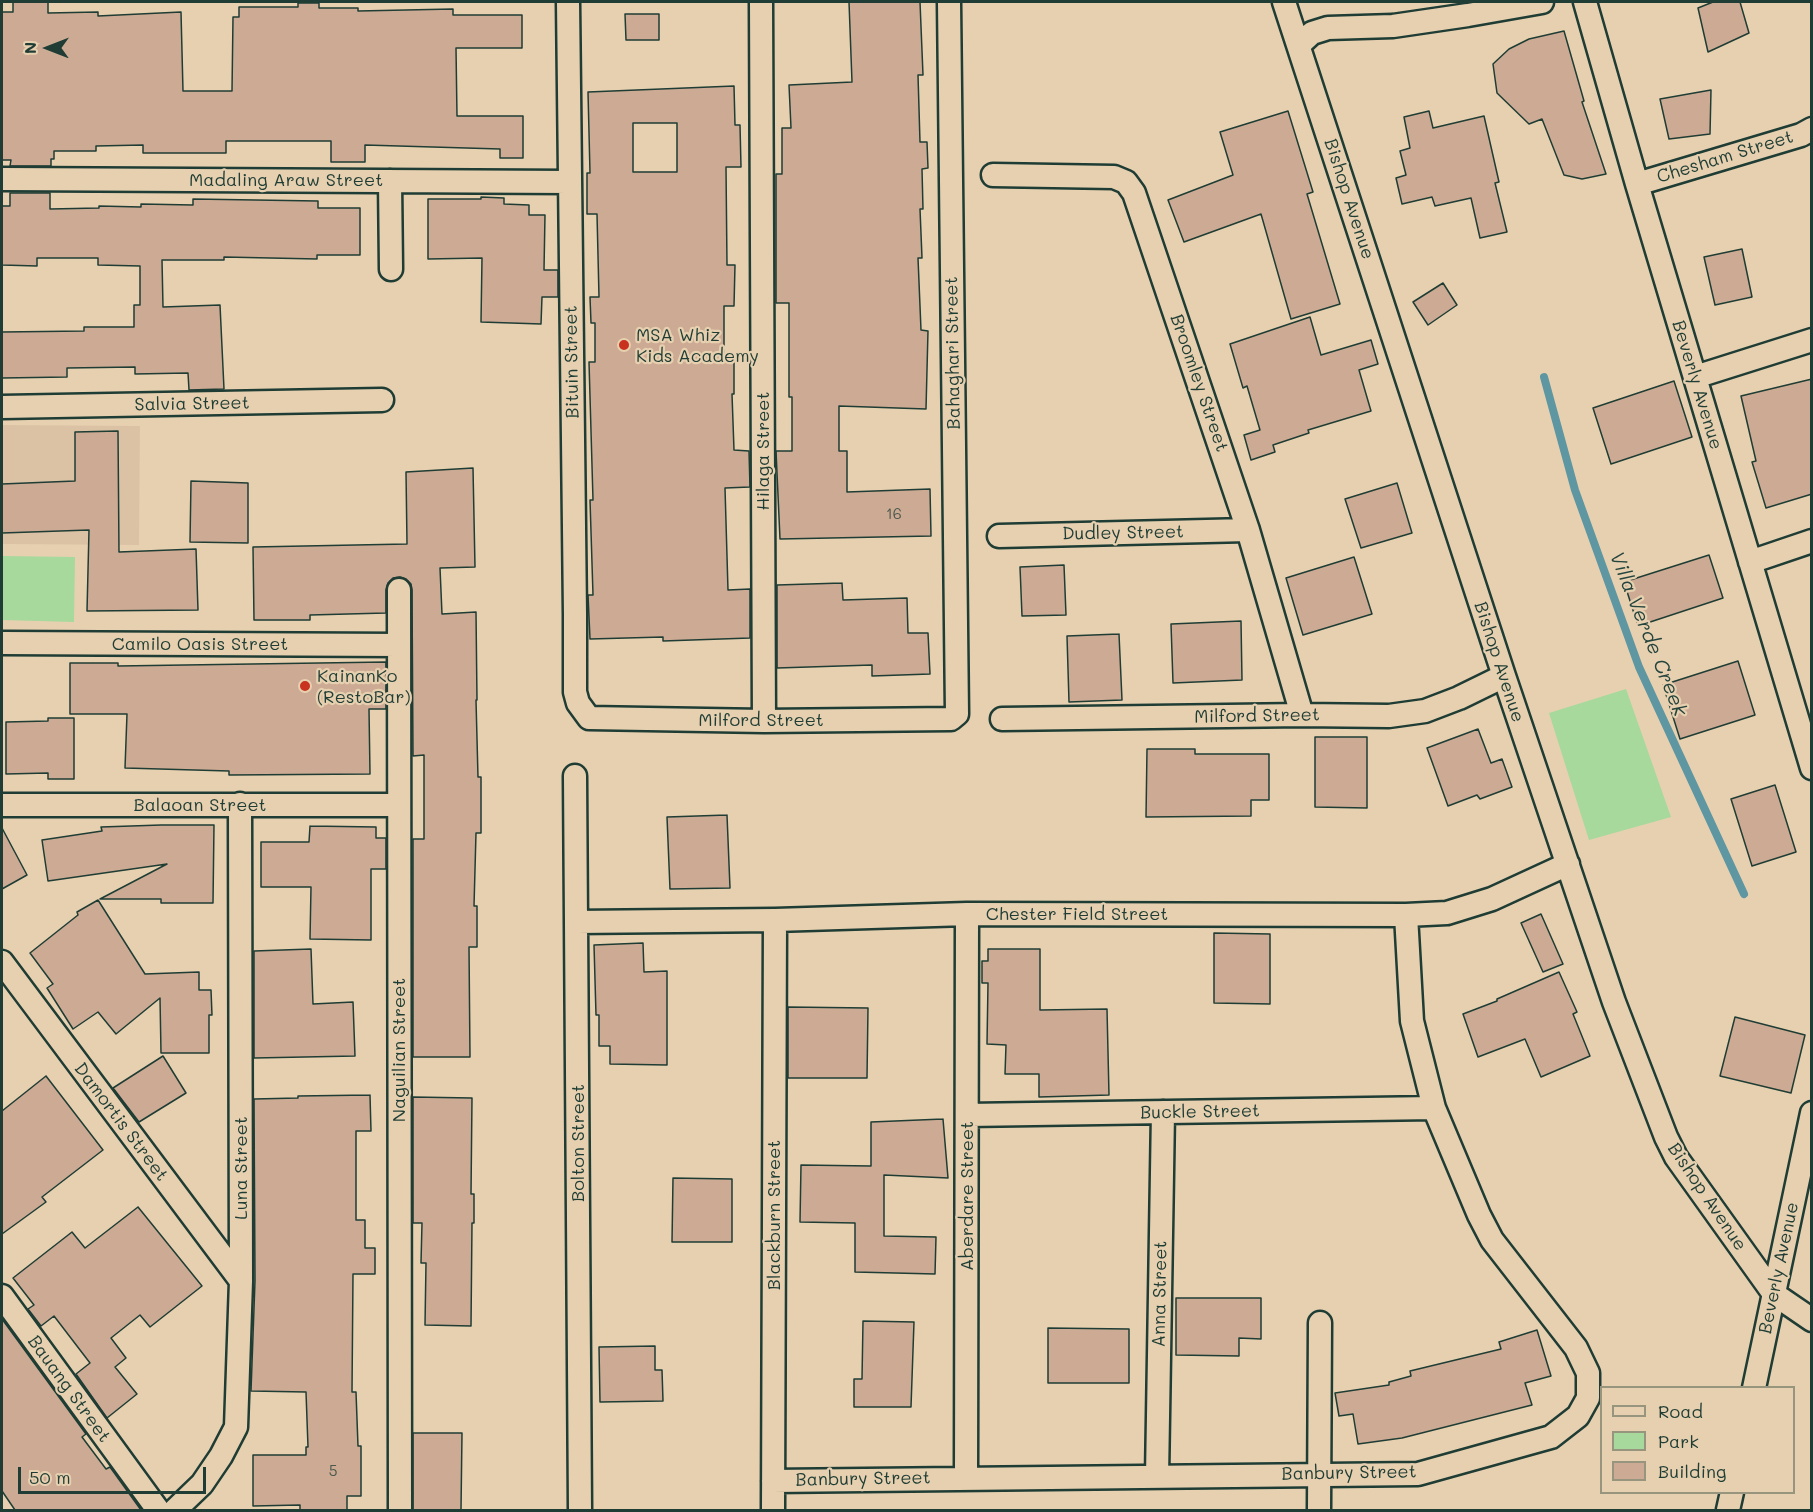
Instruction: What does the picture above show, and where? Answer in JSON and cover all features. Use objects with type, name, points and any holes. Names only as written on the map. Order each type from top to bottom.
[{"type":"street","name":"Bituin Street","points":[[568,2],[574,692],[578,703],[589,718]]},
{"type":"street","name":"Hilaga Street","points":[[761,2],[764,722]]},
{"type":"street","name":"Bahaghari Street","points":[[949,2],[957,705]]},
{"type":"street","name":"Bishop Avenue","points":[[1284,2],[1504,676],[1614,1002],[1676,1157],[1774,1294]]},
{"type":"street","points":[[1299,45],[1312,33],[1328,28],[1393,26],[1542,2]]},
{"type":"street","name":"Beverly Avenue","points":[[1585,2],[1637,184],[1810,756]]},
{"type":"street","name":"Chesham Street","points":[[1637,184],[1801,135],[1812,129]]},
{"type":"street","name":"Broomley Street","points":[[993,175],[1114,177],[1126,182],[1134,193],[1248,530],[1302,715]]},
{"type":"street","name":"Madaling Araw Street","points":[[2,179],[570,182]]},
{"type":"street","points":[[390,181],[391,269]]},
{"type":"street","points":[[1695,377],[1812,340]]},
{"type":"street","name":"Salvia Street","points":[[2,407],[382,400]]},
{"type":"street","name":"Dudley Street","points":[[999,536],[1248,530]]},
{"type":"street","points":[[1750,562],[1812,541]]},
{"type":"street","name":"Naguilian Street","points":[[399,590],[400,1510]]},
{"type":"street","name":"Camilo Oasis Street","points":[[2,643],[399,645]]},
{"type":"street","name":"Milford Street","points":[[1002,719],[1389,716],[1425,711],[1459,698],[1504,676]]},
{"type":"street","name":"Milford Street","points":[[589,718],[764,722],[951,719],[957,714],[957,705]]},
{"type":"street","name":"Bolton Street","points":[[575,776],[580,1510]]},
{"type":"street","name":"Luna Street","points":[[175,1510],[202,1484],[221,1456],[236,1427],[241,1281],[240,804]]},
{"type":"street","name":"Balaoan Street","points":[[2,806],[398,805]]},
{"type":"street","name":"Chester Field Street","points":[[576,922],[775,920],[968,914],[1406,915],[1447,913],[1492,899],[1568,864]]},
{"type":"street","name":"Aberdare Street","points":[[966,1478],[968,914]]},
{"type":"street","name":"Banbury Street","points":[[773,1481],[1418,1474],[1551,1437],[1578,1416],[1588,1398],[1588,1373],[1576,1348],[1492,1240],[1479,1215],[1434,1108],[1412,1021],[1406,915]]},
{"type":"street","name":"Blackburn Street","points":[[773,1510],[775,920]]},
{"type":"street","name":"Damortis Street","points":[[2,962],[241,1281]]},
{"type":"street","name":"Buckle Street","points":[[967,1115],[1434,1108]]},
{"type":"street","name":"Anna Street","points":[[1157,1477],[1163,1112]]},
{"type":"street","name":"Beverly Avenue","points":[[1754,1386],[1808,1151],[1812,1113]]},
{"type":"street","points":[[1774,1294],[1812,1320]]},
{"type":"street","name":"Bauang Street","points":[[2,1296],[158,1510]]},
{"type":"street","points":[[1319,1510],[1320,1323]]},
{"type":"street","points":[[1728,1510],[1732,1494]]},
{"type":"shaded area","points":[[2,425],[140,426],[139,545],[2,544]]},
{"type":"green space","points":[[2,556],[75,557],[74,622],[2,620]]},
{"type":"green space","points":[[1626,689],[1671,817],[1589,840],[1549,713]]},
{"type":"building","points":[[13,2],[48,2],[48,13],[98,12],[98,16],[181,12],[183,91],[232,91],[233,17],[239,17],[239,7],[298,7],[298,3],[319,3],[319,8],[358,8],[358,11],[453,9],[453,15],[522,15],[522,48],[456,48],[457,116],[523,116],[523,158],[500,158],[500,149],[365,145],[365,162],[331,162],[331,141],[226,141],[226,153],[143,153],[143,145],[96,146],[96,151],[54,151],[51,166],[10,166],[11,160],[2,160],[2,12],[13,12]]},
{"type":"building","points":[[849,2],[920,2],[923,75],[918,75],[920,142],[927,142],[928,168],[922,169],[923,209],[920,209],[922,258],[918,258],[921,330],[928,331],[926,409],[839,406],[839,451],[847,451],[847,492],[930,489],[931,536],[780,539],[776,451],[792,451],[792,397],[789,397],[789,303],[776,303],[776,174],[782,174],[782,128],[791,128],[789,85],[852,82]]},
{"type":"building","points":[[1713,2],[1740,2],[1749,33],[1708,52],[1698,8]]},
{"type":"building","points":[[625,14],[659,14],[659,40],[626,40]]},
{"type":"building","points":[[1564,31],[1584,101],[1582,102],[1606,174],[1582,179],[1564,175],[1542,119],[1529,124],[1497,93],[1493,64],[1509,49],[1529,39]]},
{"type":"building","points":[[734,86],[735,125],[740,125],[741,167],[726,167],[727,265],[735,265],[734,306],[724,306],[724,354],[734,354],[734,394],[732,394],[734,450],[749,451],[750,487],[725,488],[728,590],[750,589],[750,638],[663,641],[663,637],[590,639],[588,595],[593,595],[590,500],[593,500],[589,362],[595,362],[595,323],[591,323],[590,297],[599,297],[597,214],[587,214],[587,173],[590,173],[588,92]],"holes":[[[633,123],[677,123],[677,172],[633,172]]]},
{"type":"building","points":[[1711,90],[1710,134],[1669,139],[1660,99]]},
{"type":"building","points":[[1288,111],[1313,192],[1307,194],[1340,304],[1291,319],[1261,214],[1184,242],[1168,200],[1233,175],[1220,132]]},
{"type":"building","points":[[1429,111],[1433,128],[1484,116],[1499,182],[1495,183],[1507,232],[1480,238],[1471,198],[1435,206],[1432,197],[1402,204],[1396,178],[1406,175],[1400,151],[1410,148],[1404,117]]},
{"type":"building","points":[[10,193],[50,193],[50,209],[99,208],[99,206],[141,207],[141,204],[193,205],[193,199],[318,201],[318,208],[360,208],[360,255],[317,255],[317,259],[224,257],[224,260],[162,260],[163,307],[220,305],[224,389],[189,390],[188,373],[135,374],[135,367],[67,368],[67,377],[2,378],[2,332],[84,331],[84,327],[134,327],[134,305],[140,305],[140,266],[98,265],[98,258],[37,258],[37,266],[2,265],[2,206],[10,206]]},
{"type":"building","points":[[481,197],[504,198],[504,204],[529,205],[529,215],[545,215],[544,270],[558,270],[558,297],[542,297],[541,324],[481,322],[482,258],[428,259],[428,199],[481,199]]},
{"type":"building","points":[[1742,249],[1752,297],[1715,305],[1704,257]]},
{"type":"building","points":[[1443,283],[1457,305],[1428,325],[1413,302]]},
{"type":"building","points":[[1310,317],[1321,355],[1371,340],[1378,364],[1359,370],[1371,411],[1308,430],[1309,433],[1273,445],[1275,452],[1251,460],[1244,435],[1260,430],[1247,386],[1243,388],[1230,344]]},
{"type":"building","points":[[1812,379],[1812,494],[1766,508],[1752,462],[1756,461],[1741,396]]},
{"type":"building","points":[[1674,381],[1692,437],[1611,464],[1593,408]]},
{"type":"building","points":[[118,431],[119,552],[196,549],[198,610],[87,611],[89,530],[2,533],[2,484],[75,481],[75,432]]},
{"type":"building","points":[[473,468],[475,567],[440,568],[442,614],[476,612],[476,700],[478,777],[481,777],[481,833],[476,833],[474,906],[477,906],[477,947],[469,947],[470,1057],[413,1057],[413,839],[424,839],[424,755],[413,756],[411,584],[400,577],[393,578],[388,583],[386,613],[310,615],[310,620],[254,620],[253,547],[407,544],[406,472]]},
{"type":"building","points":[[191,481],[248,483],[248,543],[190,542]]},
{"type":"building","points":[[1397,483],[1412,533],[1361,548],[1345,499]]},
{"type":"building","points":[[1709,555],[1723,598],[1638,626],[1624,582]]},
{"type":"building","points":[[1354,557],[1372,614],[1303,635],[1286,578]]},
{"type":"building","points":[[1064,565],[1066,615],[1022,616],[1020,567]]},
{"type":"building","points":[[842,583],[843,600],[907,598],[908,633],[928,633],[930,674],[872,676],[872,665],[777,668],[777,585]]},
{"type":"building","points":[[1241,621],[1242,680],[1173,683],[1171,624]]},
{"type":"building","points":[[1119,634],[1122,700],[1069,702],[1067,636]]},
{"type":"building","points":[[1738,661],[1755,715],[1680,739],[1663,685]]},
{"type":"building","points":[[386,662],[386,709],[369,709],[370,774],[229,775],[229,771],[125,768],[127,714],[70,714],[70,663],[118,663],[118,666]]},
{"type":"building","points":[[48,718],[74,718],[74,779],[48,779],[48,773],[6,774],[6,722],[48,721]]},
{"type":"building","points":[[1478,729],[1491,763],[1502,759],[1512,787],[1480,799],[1477,795],[1448,806],[1427,748]]},
{"type":"building","points":[[1315,737],[1367,737],[1367,808],[1315,807]]},
{"type":"building","points":[[1147,749],[1195,749],[1195,754],[1269,754],[1269,800],[1251,800],[1251,816],[1146,817]]},
{"type":"building","points":[[1775,785],[1796,852],[1752,866],[1731,799]]},
{"type":"building","points":[[727,815],[730,888],[670,889],[667,817]]},
{"type":"building","points":[[214,825],[213,903],[161,903],[161,899],[100,899],[167,864],[48,881],[42,840],[102,831],[101,827]]},
{"type":"building","points":[[310,826],[376,827],[376,838],[386,838],[386,869],[371,869],[371,940],[310,939],[311,887],[261,887],[261,842],[309,842]]},
{"type":"building","points":[[2,828],[27,875],[2,889]]},
{"type":"building","points":[[98,900],[145,974],[199,972],[199,990],[211,990],[209,1053],[161,1053],[160,998],[116,1034],[98,1012],[73,1029],[47,988],[53,984],[30,953],[78,915],[77,912]]},
{"type":"building","points":[[1541,914],[1563,964],[1543,972],[1521,923]]},
{"type":"building","points":[[1214,933],[1270,934],[1270,1004],[1214,1003]]},
{"type":"building","points":[[643,943],[644,972],[667,971],[667,1065],[610,1064],[610,1046],[599,1046],[594,945]]},
{"type":"building","points":[[311,949],[313,1004],[353,1002],[355,1056],[254,1058],[254,951]]},
{"type":"building","points":[[988,949],[1040,949],[1040,1010],[1107,1009],[1109,1095],[1039,1097],[1039,1074],[1005,1074],[1006,1045],[987,1044],[988,983],[982,983],[982,961],[988,961]]},
{"type":"building","points":[[1559,972],[1577,1012],[1573,1014],[1590,1056],[1541,1077],[1525,1039],[1478,1057],[1463,1014]]},
{"type":"building","points":[[788,1007],[868,1008],[867,1078],[788,1078]]},
{"type":"building","points":[[1735,1017],[1805,1035],[1791,1093],[1720,1076]]},
{"type":"building","points":[[163,1056],[186,1093],[139,1122],[113,1088]]},
{"type":"building","points":[[46,1076],[103,1150],[42,1197],[46,1202],[2,1234],[2,1111]]},
{"type":"building","points":[[370,1095],[371,1131],[356,1131],[356,1220],[365,1220],[365,1248],[375,1248],[375,1274],[353,1274],[352,1392],[356,1392],[358,1446],[361,1446],[361,1496],[347,1496],[347,1510],[300,1510],[300,1505],[253,1506],[253,1455],[306,1455],[306,1447],[308,1447],[306,1392],[251,1391],[255,1281],[254,1099]]},
{"type":"building","points":[[413,1097],[472,1098],[471,1194],[474,1194],[474,1223],[472,1223],[471,1326],[425,1325],[426,1263],[421,1263],[422,1223],[413,1223]]},
{"type":"building","points":[[943,1119],[948,1178],[884,1175],[884,1236],[936,1237],[935,1274],[855,1272],[855,1223],[800,1222],[801,1165],[871,1166],[871,1122]]},
{"type":"building","points":[[673,1178],[732,1179],[732,1242],[672,1242]]},
{"type":"building","points":[[138,1207],[202,1286],[150,1327],[140,1315],[111,1338],[126,1358],[115,1367],[137,1394],[107,1418],[76,1374],[90,1363],[54,1316],[41,1326],[28,1309],[34,1305],[13,1278],[72,1232],[85,1248]]},
{"type":"building","points":[[1176,1298],[1261,1298],[1261,1339],[1239,1338],[1239,1356],[1176,1355]]},
{"type":"building","points":[[2,1319],[86,1434],[82,1437],[106,1469],[110,1467],[141,1510],[15,1510],[2,1491]]},
{"type":"building","points":[[863,1321],[914,1322],[911,1407],[854,1407],[854,1379],[862,1379]]},
{"type":"building","points":[[1048,1328],[1129,1329],[1129,1383],[1048,1383]]},
{"type":"building","points":[[1537,1330],[1551,1376],[1525,1383],[1532,1405],[1402,1438],[1358,1444],[1353,1414],[1339,1416],[1335,1393],[1389,1385],[1389,1382],[1411,1376],[1410,1371],[1501,1349],[1499,1342]]},
{"type":"building","points":[[655,1346],[655,1370],[662,1370],[663,1401],[600,1402],[599,1347]]},
{"type":"building","points":[[413,1433],[462,1433],[461,1510],[413,1510]]},
{"type":"waterway","name":"Villa Verde Creek","points":[[1544,377],[1575,490],[1639,667],[1744,894]]},
{"type":"place","name":"MSA Whiz Kids Academy","points":[[624,345]]},
{"type":"place","name":"KainanKo (RestoBar)","points":[[305,686]]}]
